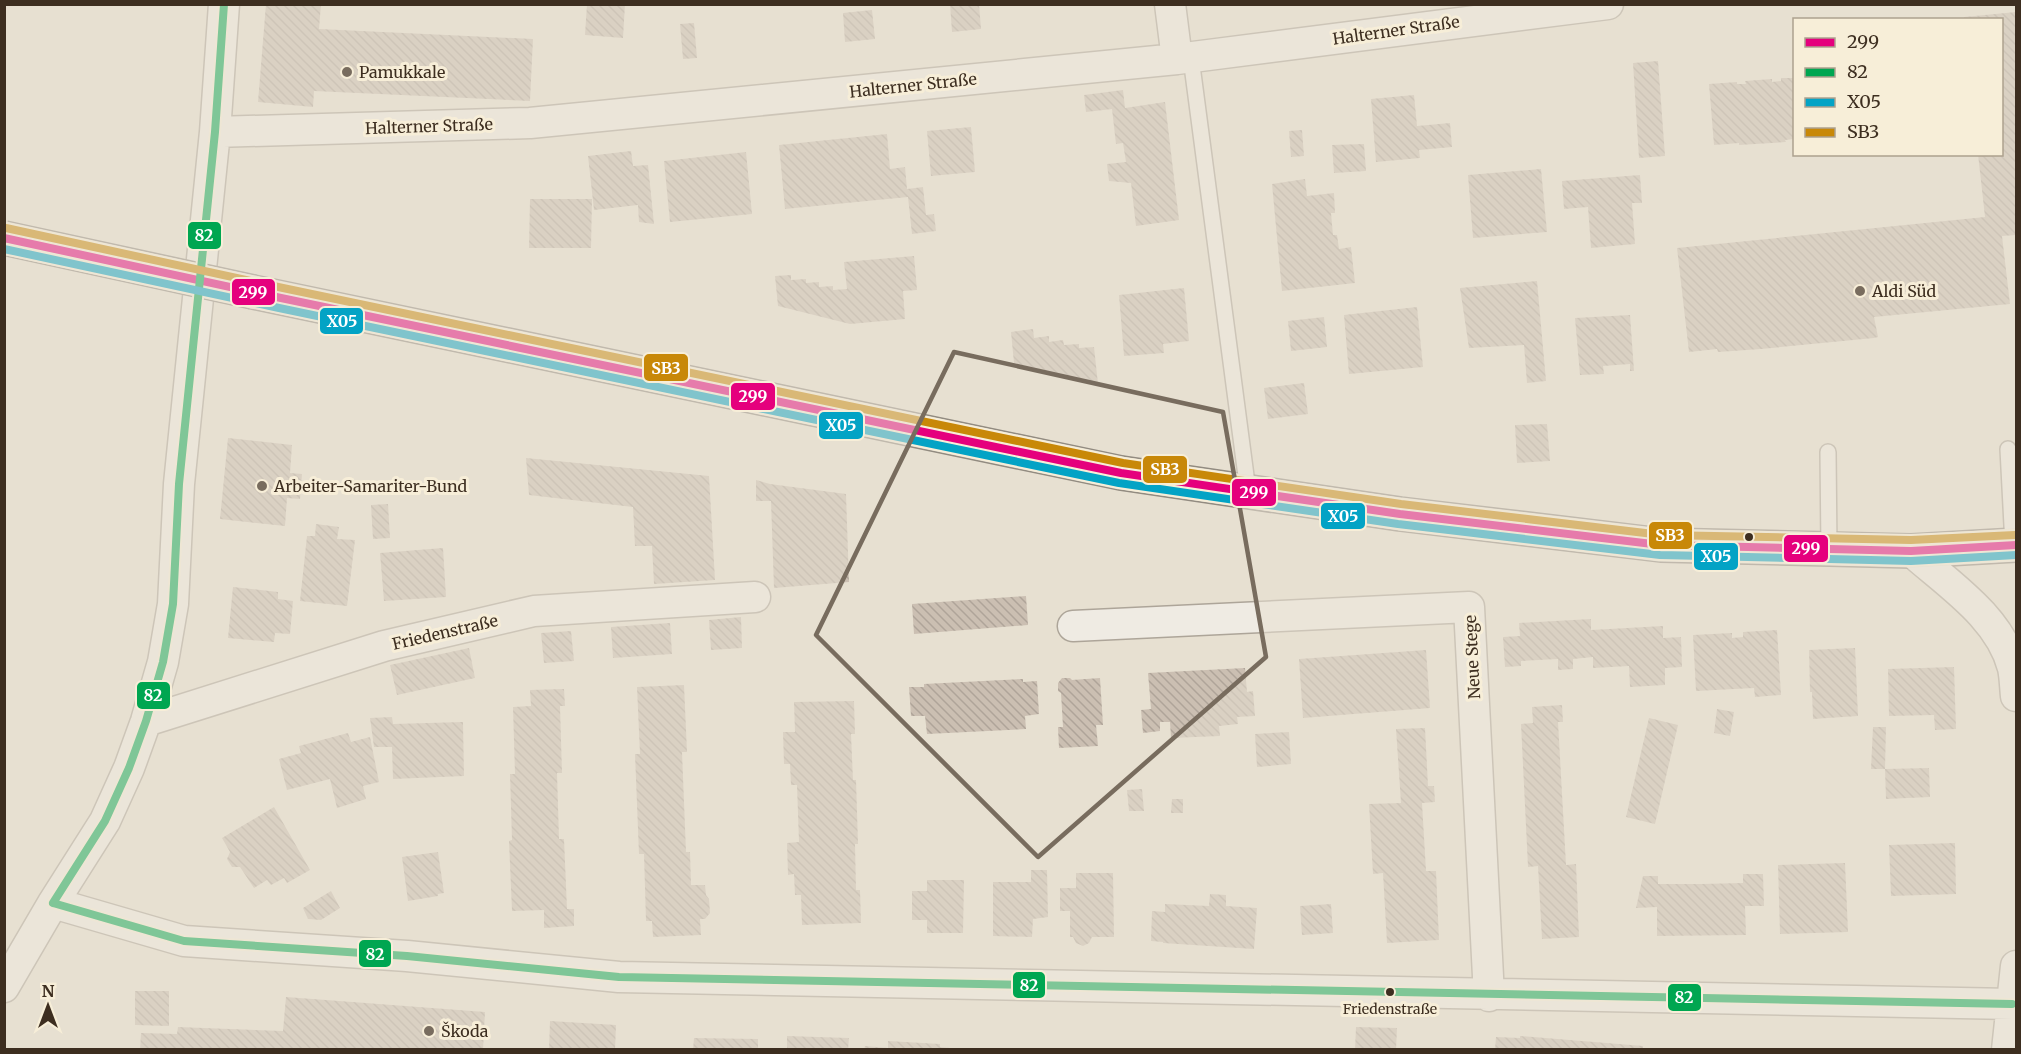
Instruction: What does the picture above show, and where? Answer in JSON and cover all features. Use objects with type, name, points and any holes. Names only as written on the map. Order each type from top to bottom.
[{"type":"main road","points":[[4,238],[1121,473],[1400,514],[1636,543],[1911,551],[2015,545]]},
{"type":"street","points":[[4,987],[52,903],[105,821],[129,768],[146,721],[163,662],[173,604],[180,472],[215,132],[225,4]]},
{"type":"street","points":[[1170,4],[1184,58]]},
{"type":"street","name":"Halterner Straße","points":[[215,132],[530,123],[1184,58],[1608,4]]},
{"type":"street","points":[[1911,551],[1978,610],[2000,637],[2013,668],[2016,696]]},
{"type":"street","name":"Friedenstraße","points":[[146,721],[384,646],[534,611],[755,597]]},
{"type":"street","name":"Neue Stege","points":[[1073,626],[1469,607],[1489,996]]},
{"type":"street","points":[[52,903],[184,941],[407,956],[619,977],[1489,996],[2012,1004]]},
{"type":"street","points":[[2007,1050],[2016,966]]},
{"type":"lane","points":[[1184,58],[1248,492]]},
{"type":"lane","points":[[2008,449],[2015,545]]},
{"type":"lane","points":[[1828,452],[1829,549]]},
{"type":"highlighted area","points":[[954,352],[1223,412],[1266,657],[1038,857],[816,635]]},
{"type":"building","points":[[266,4],[321,4],[319,29],[533,39],[530,101],[314,91],[313,107],[258,102]]},
{"type":"building","points":[[587,4],[625,4],[623,38],[585,35]]},
{"type":"building","points":[[950,4],[979,4],[981,29],[952,32]]},
{"type":"building","points":[[872,10],[875,39],[845,42],[843,13]]},
{"type":"building","name":"Aldi Süd","points":[[2016,12],[2016,235],[2002,236],[2010,304],[1874,317],[1878,337],[1874,338],[1761,349],[1718,352],[1717,349],[1689,352],[1677,248],[1985,217],[1978,156],[2003,156],[2003,18],[1964,17]]},
{"type":"building","points":[[694,23],[697,58],[683,59],[680,24]]},
{"type":"building","points":[[1658,61],[1665,156],[1639,158],[1633,63]]},
{"type":"building","points":[[1781,78],[1793,78],[1793,139],[1785,140],[1786,142],[1714,145],[1709,84],[1737,82],[1737,84],[1746,84],[1745,81],[1772,79],[1772,82],[1781,81]]},
{"type":"building","points":[[1123,90],[1125,108],[1165,102],[1179,220],[1136,226],[1131,183],[1109,181],[1107,164],[1126,162],[1123,143],[1116,144],[1112,109],[1086,112],[1084,95]]},
{"type":"building","points":[[1414,95],[1417,126],[1450,123],[1452,147],[1419,150],[1420,158],[1376,162],[1371,99]]},
{"type":"building","points":[[971,127],[975,172],[931,176],[927,131]]},
{"type":"building","points":[[1302,130],[1304,156],[1291,157],[1289,131]]},
{"type":"building","points":[[887,134],[890,169],[905,167],[907,189],[923,187],[926,215],[934,214],[936,231],[912,234],[908,197],[785,209],[779,145]]},
{"type":"building","points":[[1364,144],[1366,171],[1334,173],[1332,145]]},
{"type":"building","points":[[631,151],[633,166],[648,165],[654,224],[639,222],[638,205],[594,210],[588,156]]},
{"type":"building","points":[[746,152],[752,214],[670,222],[664,161]]},
{"type":"building","points":[[1541,169],[1547,232],[1473,238],[1468,175]]},
{"type":"building","points":[[1640,175],[1642,203],[1632,203],[1635,244],[1591,248],[1588,207],[1564,209],[1562,181]]},
{"type":"building","points":[[1305,179],[1307,196],[1334,193],[1335,213],[1331,213],[1333,235],[1337,235],[1339,249],[1351,247],[1355,283],[1282,291],[1272,184]]},
{"type":"building","points":[[530,199],[592,199],[591,248],[529,248]]},
{"type":"building","points":[[914,256],[917,290],[903,291],[905,319],[850,324],[778,306],[775,276],[791,275],[791,280],[806,279],[806,283],[819,282],[819,287],[833,286],[833,290],[847,289],[844,262]]},
{"type":"building","points":[[1537,281],[1546,381],[1527,383],[1524,345],[1469,348],[1460,288]]},
{"type":"building","points":[[1184,288],[1189,341],[1163,344],[1164,353],[1124,356],[1119,295]]},
{"type":"building","points":[[1417,307],[1423,367],[1349,374],[1344,315]]},
{"type":"building","points":[[1630,315],[1634,371],[1630,371],[1630,364],[1603,366],[1604,374],[1580,375],[1575,318]]},
{"type":"building","points":[[1324,317],[1327,347],[1291,351],[1288,321]]},
{"type":"building","points":[[1033,329],[1034,338],[1049,336],[1049,342],[1063,340],[1064,345],[1079,344],[1079,348],[1094,347],[1098,384],[1014,363],[1011,332]]},
{"type":"building","points":[[1304,383],[1308,414],[1268,419],[1264,388]]},
{"type":"building","points":[[1547,424],[1550,461],[1517,463],[1515,425]]},
{"type":"building","name":"Arbeiter-Samariter-Bund","points":[[228,438],[292,445],[290,473],[302,474],[300,499],[287,498],[285,526],[220,519]]},
{"type":"building","points":[[526,458],[709,476],[715,580],[654,584],[652,546],[635,546],[633,507],[529,495]]},
{"type":"building","points":[[756,480],[770,484],[846,494],[849,582],[774,588],[771,501],[756,501]]},
{"type":"building","points":[[388,504],[390,538],[373,539],[371,505]]},
{"type":"building","points":[[316,524],[339,527],[337,539],[355,540],[347,606],[300,601],[307,536],[315,536]]},
{"type":"building","points":[[443,548],[446,597],[384,601],[380,553]]},
{"type":"building","points":[[233,587],[278,592],[278,599],[293,601],[290,634],[275,633],[274,642],[228,638]]},
{"type":"building","points":[[1026,596],[1028,625],[914,634],[912,604]]},
{"type":"building","points":[[741,617],[742,648],[711,650],[709,620]]},
{"type":"building","points":[[1591,619],[1591,630],[1663,626],[1663,638],[1681,637],[1682,667],[1665,668],[1665,685],[1630,687],[1629,666],[1593,668],[1593,657],[1573,659],[1573,669],[1558,670],[1558,659],[1521,661],[1521,666],[1505,667],[1503,637],[1520,636],[1519,623]]},
{"type":"building","points":[[670,623],[672,654],[613,658],[611,627]]},
{"type":"building","points":[[1777,630],[1781,695],[1755,697],[1754,688],[1696,691],[1693,635],[1732,633],[1732,638],[1743,637],[1743,632]]},
{"type":"building","points":[[571,631],[574,661],[544,663],[541,633]]},
{"type":"building","points":[[469,648],[475,678],[397,695],[390,665]]},
{"type":"building","points":[[1855,648],[1858,716],[1813,719],[1809,650]]},
{"type":"building","points":[[1426,650],[1430,708],[1303,718],[1299,659]]},
{"type":"building","points":[[1954,667],[1956,729],[1935,730],[1934,715],[1889,716],[1888,669]]},
{"type":"building","points":[[1245,668],[1247,692],[1253,691],[1255,716],[1237,717],[1238,724],[1219,726],[1220,736],[1171,738],[1170,722],[1160,722],[1160,731],[1143,733],[1141,710],[1151,709],[1148,673]]},
{"type":"building","points":[[1062,678],[1072,680],[1100,678],[1103,725],[1096,725],[1098,746],[1059,748],[1058,727],[1063,727],[1061,693],[1058,691],[1058,683]]},
{"type":"building","points":[[1023,679],[1023,682],[1037,681],[1039,714],[1025,716],[1026,729],[927,734],[925,716],[911,716],[909,687],[924,687],[924,684]]},
{"type":"building","points":[[684,685],[687,752],[682,752],[686,852],[690,852],[691,885],[705,885],[710,913],[705,919],[700,919],[701,935],[653,937],[652,921],[646,921],[644,854],[639,854],[635,754],[640,754],[637,687]]},
{"type":"building","points":[[564,689],[565,706],[560,706],[562,773],[557,773],[559,839],[564,839],[567,909],[574,909],[574,926],[544,928],[544,910],[512,911],[509,841],[512,840],[510,774],[515,774],[513,707],[531,706],[530,690]]},
{"type":"building","points":[[854,701],[855,734],[851,734],[853,780],[856,780],[858,844],[855,844],[856,890],[860,890],[861,923],[802,925],[801,895],[795,895],[794,874],[788,875],[787,843],[799,842],[797,785],[791,785],[790,764],[784,764],[783,732],[795,732],[794,702]]},
{"type":"building","points":[[1562,705],[1563,722],[1558,722],[1566,865],[1576,864],[1579,937],[1542,939],[1538,866],[1528,867],[1521,724],[1533,723],[1532,707]]},
{"type":"building","points":[[1717,709],[1734,712],[1730,736],[1714,733]]},
{"type":"building","points":[[392,717],[393,724],[463,722],[464,776],[393,779],[392,747],[374,747],[370,718]]},
{"type":"building","points":[[1649,718],[1678,725],[1655,824],[1626,817]]},
{"type":"building","points":[[1873,727],[1886,727],[1885,769],[1871,769]]},
{"type":"building","points":[[1425,728],[1428,786],[1434,786],[1435,802],[1422,803],[1426,871],[1436,871],[1439,940],[1387,943],[1383,873],[1373,874],[1369,804],[1401,803],[1396,729]]},
{"type":"building","points":[[1289,732],[1291,764],[1257,767],[1255,734]]},
{"type":"building","points":[[348,733],[351,742],[370,737],[379,782],[363,786],[366,799],[337,808],[330,779],[287,790],[279,759],[301,753],[299,746]]},
{"type":"building","points":[[1929,768],[1930,797],[1886,799],[1885,769]]},
{"type":"building","points":[[1142,789],[1144,811],[1129,811],[1127,790]]},
{"type":"building","points":[[1172,799],[1183,799],[1183,813],[1171,813]]},
{"type":"building","points":[[274,807],[310,870],[287,883],[284,878],[271,885],[267,880],[254,888],[240,867],[232,867],[227,859],[230,852],[222,838]]},
{"type":"building","points":[[1955,843],[1956,894],[1891,896],[1889,845]]},
{"type":"building","points":[[438,852],[444,893],[408,901],[402,857]]},
{"type":"building","points":[[1845,863],[1848,932],[1780,934],[1778,865]]},
{"type":"building","points":[[1031,870],[1047,870],[1048,917],[1033,919],[1032,937],[993,936],[993,882],[1031,882]]},
{"type":"building","points":[[1076,873],[1113,873],[1114,937],[1092,937],[1089,943],[1083,946],[1070,937],[1070,911],[1060,911],[1060,888],[1076,888]]},
{"type":"building","points":[[1743,874],[1763,874],[1764,906],[1745,906],[1746,935],[1657,936],[1657,907],[1636,908],[1643,876],[1658,876],[1658,884],[1701,884],[1743,883]]},
{"type":"building","points":[[927,880],[964,880],[963,933],[927,933],[927,920],[912,920],[912,891],[927,891]]},
{"type":"building","points":[[331,891],[340,908],[321,920],[308,919],[303,908]]},
{"type":"building","points":[[1210,894],[1226,895],[1226,906],[1257,908],[1254,949],[1151,941],[1152,911],[1165,912],[1165,904],[1209,906]]},
{"type":"building","points":[[1331,904],[1333,933],[1302,935],[1300,906]]},
{"type":"building","points":[[135,991],[169,991],[169,1026],[135,1025]]},
{"type":"building","points":[[286,997],[485,1012],[483,1050],[140,1050],[141,1033],[177,1034],[178,1027],[283,1031]]},
{"type":"building","points":[[550,1021],[616,1025],[615,1050],[549,1050]]},
{"type":"building","points":[[1356,1027],[1397,1028],[1396,1050],[1355,1050]]},
{"type":"building","points":[[787,1036],[849,1038],[848,1050],[787,1050]]},
{"type":"building","points":[[1520,1036],[1643,1046],[1643,1050],[1495,1050],[1496,1037],[1520,1038]]},
{"type":"building","points":[[694,1038],[758,1039],[758,1050],[693,1050]]},
{"type":"building","points":[[888,1041],[940,1044],[940,1047],[950,1048],[950,1050],[864,1050],[865,1046],[888,1048]]},
{"type":"transit line","name":"82","points":[[53,903],[105,821],[129,768],[146,721],[163,662],[173,604],[179,484],[215,132],[224,4]]},
{"type":"transit line","name":"SB3","points":[[6,228],[1123,463],[1401,504],[1662,535],[1911,540],[2015,535]]},
{"type":"transit line","name":"299","points":[[4,238],[1121,473],[1400,514],[1661,545],[1911,551],[2016,545]]},
{"type":"transit line","name":"X05","points":[[4,249],[1119,483],[1398,524],[1660,555],[1911,561],[2016,555]]},
{"type":"transit line","name":"82","points":[[53,903],[184,941],[407,956],[619,977],[2012,1004]]},
{"type":"place","name":"Pamukkale","points":[[347,72]]},
{"type":"place","name":"Aldi Süd","points":[[1860,291]]},
{"type":"place","name":"Arbeiter-Samariter-Bund","points":[[262,486]]},
{"type":"place","name":"Friedenstraße","points":[[1390,992]]},
{"type":"place","name":"Škoda","points":[[429,1031]]}]
